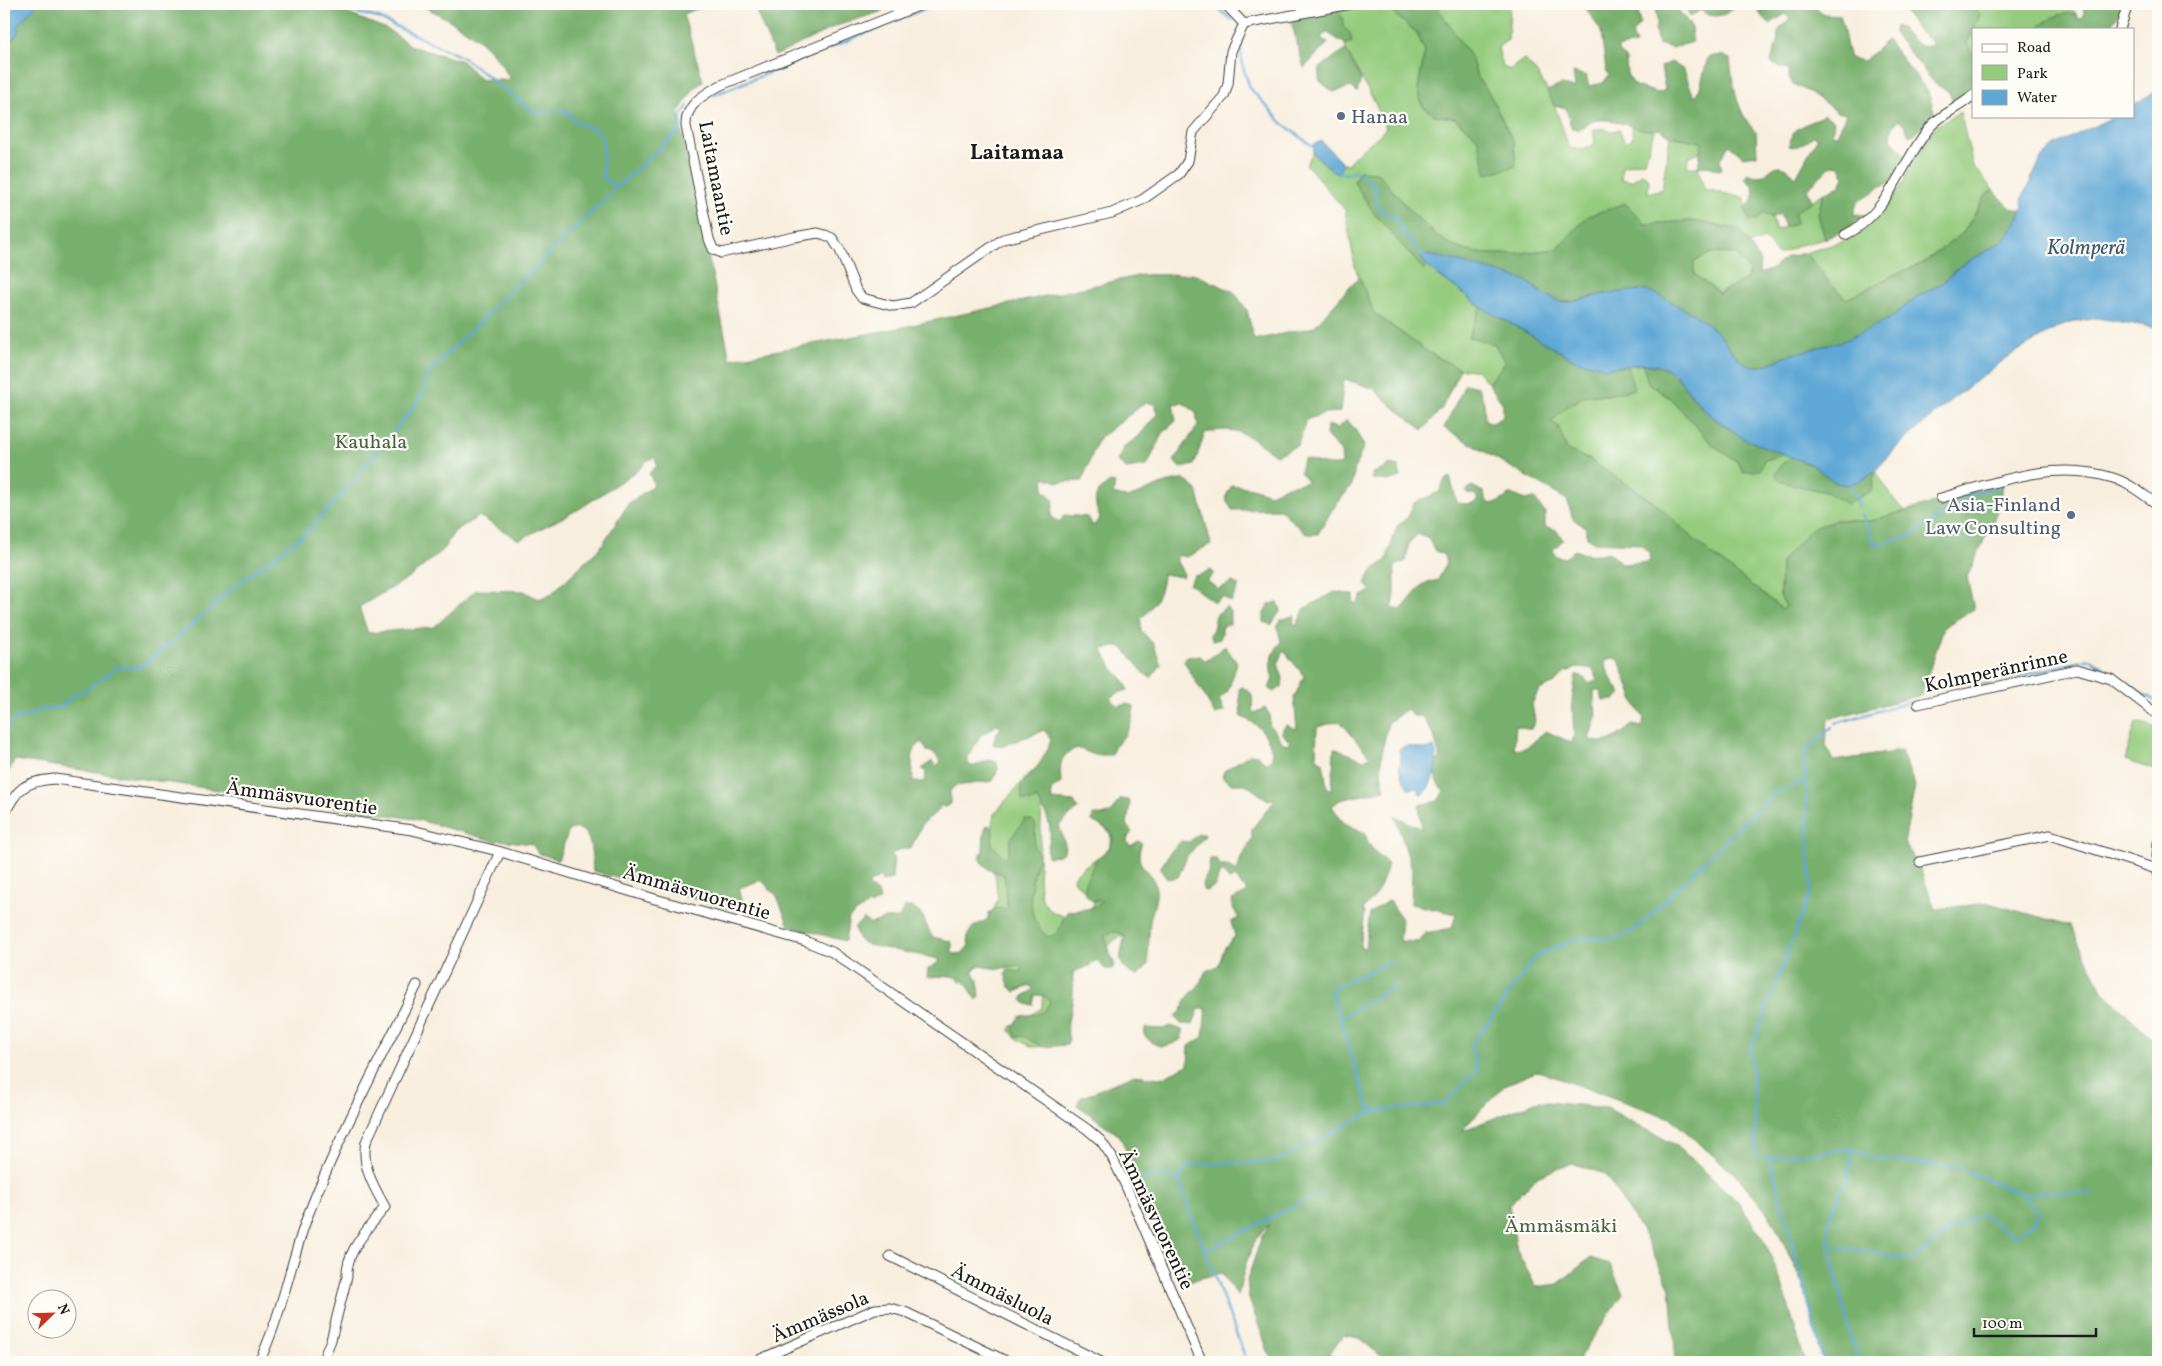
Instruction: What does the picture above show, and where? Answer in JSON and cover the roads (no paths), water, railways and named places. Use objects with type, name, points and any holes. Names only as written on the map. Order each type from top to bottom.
[{"type":"street","name":"Laitamaantie","points":[[923,4],[721,85],[692,105],[686,118],[686,126],[709,239],[713,249],[720,253],[794,237],[818,233],[825,234],[832,238],[840,250],[856,290],[862,298],[893,306],[911,303],[1003,240],[1096,219],[1142,200],[1179,174],[1188,161],[1193,132],[1224,96],[1228,84],[1231,52],[1244,24]]},
{"type":"street","points":[[1225,4],[1244,24],[1351,4]]},
{"type":"street","points":[[2120,28],[2128,4]]},
{"type":"street","points":[[1845,236],[1870,217],[1886,198],[1899,180],[1906,162],[1919,141],[1932,124],[1965,104],[1972,96]]},
{"type":"street","points":[[1941,498],[2034,472],[2059,470],[2113,478],[2136,490],[2158,505]]},
{"type":"street","name":"Kolmperänrinne","points":[[1918,704],[2077,669],[2111,679],[2158,715]]},
{"type":"street","name":"Ämmäsvuorentie","points":[[4,815],[13,796],[25,786],[38,780],[55,779],[412,830],[500,852],[654,899],[805,941],[832,952],[1087,1129],[1101,1142],[1112,1157],[1202,1362]]},
{"type":"street","points":[[1920,862],[2050,835],[2156,869]]},
{"type":"street","points":[[2158,843],[2156,869],[2158,879]]},
{"type":"street","points":[[322,1362],[347,1277],[346,1268],[350,1256],[385,1207],[376,1192],[366,1164],[364,1156],[366,1142],[500,852]]},
{"type":"street","points":[[259,1362],[283,1297],[302,1232],[319,1187],[416,985]]},
{"type":"street","name":"Ämmäsluola","points":[[890,1256],[1101,1362]]},
{"type":"street","name":"Ämmässola","points":[[754,1362],[875,1309],[890,1308],[905,1312],[1008,1362]]},
{"type":"water","points":[[4,4],[37,4],[17,26],[19,31],[4,50]]},
{"type":"water","name":"Kolmperä","points":[[2158,90],[2158,328],[2097,318],[2064,324],[2008,357],[1951,400],[1898,446],[1875,471],[1860,481],[1846,485],[1835,482],[1812,465],[1744,439],[1705,411],[1674,373],[1660,366],[1643,364],[1606,368],[1575,360],[1481,307],[1427,266],[1421,257],[1425,255],[1445,258],[1525,280],[1543,294],[1561,302],[1572,302],[1603,294],[1639,290],[1653,292],[1700,318],[1719,334],[1739,360],[1752,366],[1763,366],[1793,354],[1846,340],[1889,319],[1919,296],[1941,284],[1960,266],[2002,242],[2017,223],[2023,206],[2021,200],[2042,157],[2055,145],[2111,118],[2134,118],[2134,104]]},
{"type":"water","points":[[1321,141],[1343,163],[1338,173],[1333,171],[1313,153],[1314,144]]},
{"type":"water","points":[[1407,746],[1425,749],[1434,747],[1436,753],[1435,770],[1425,793],[1420,794],[1417,788],[1409,789],[1402,778],[1399,767],[1401,764],[1399,749]]},
{"type":"waterway","points":[[323,4],[378,18],[464,58],[533,112],[566,111],[577,123],[596,130],[603,138],[603,178],[617,187]]},
{"type":"waterway","points":[[714,95],[937,4]]},
{"type":"waterway","points":[[1213,4],[1232,20]]},
{"type":"waterway","points":[[1241,45],[1242,64],[1250,88],[1282,123],[1315,148]]},
{"type":"waterway","points":[[4,728],[16,719],[40,710],[60,707],[76,694],[119,667],[138,668],[174,641],[234,587],[308,531],[350,485],[420,399],[430,371],[617,187],[681,129],[681,115],[688,106]]},
{"type":"waterway","points":[[1338,172],[1346,174],[1354,171],[1369,181],[1375,187],[1376,203],[1380,210],[1394,216],[1405,235],[1423,256]]},
{"type":"waterway","points":[[1851,484],[1859,506]]},
{"type":"waterway","points":[[1862,514],[1875,545],[1909,536],[1929,524],[1965,496],[1999,486]]},
{"type":"waterway","points":[[2003,680],[2090,659],[2107,670]]},
{"type":"waterway","points":[[2119,678],[2158,703]]},
{"type":"waterway","points":[[1962,690],[1990,683]]},
{"type":"waterway","points":[[1836,723],[1911,702]]},
{"type":"waterway","points":[[1791,787],[1806,781],[1803,754],[1832,727]]},
{"type":"waterway","points":[[1806,781],[1806,789]]},
{"type":"waterway","points":[[1178,1179],[1187,1167],[1196,1164],[1275,1162],[1373,1111],[1444,1104],[1477,1070],[1471,1046],[1536,956],[1579,938],[1620,938],[1638,927],[1773,794],[1786,789]]},
{"type":"waterway","points":[[1757,1157],[1751,1050],[1811,890],[1806,794]]},
{"type":"waterway","points":[[1373,1111],[1368,1106],[1331,992],[1335,986],[1392,962]]},
{"type":"waterway","points":[[1340,1018],[1395,986]]},
{"type":"waterway","points":[[1853,1149],[1848,1176],[1829,1217],[1829,1245],[1857,1362]]},
{"type":"waterway","points":[[1764,1158],[1854,1149],[1872,1158],[1959,1168],[2022,1194],[2055,1191],[2091,1194]]},
{"type":"waterway","points":[[1770,1159],[1824,1362]]},
{"type":"waterway","points":[[1141,1179],[1157,1176],[1178,1179],[1247,1362]]},
{"type":"waterway","points":[[1205,1251],[1322,1192]]},
{"type":"waterway","points":[[1829,1245],[1913,1260],[1950,1229],[1981,1214],[2015,1236],[2033,1223],[2039,1214],[2022,1194]]},
{"type":"place","name":"Hanaa","points":[[1341,116]]},
{"type":"place","name":"Asia-Finland Law Consulting","points":[[2071,515]]},
{"type":"district","name":"Laitamaa","points":[[1017,152]]},
{"type":"park label","name":"Kauhala","points":[[371,441]]},
{"type":"park label","name":"Ämmäsmäki","points":[[1561,1225]]}]
